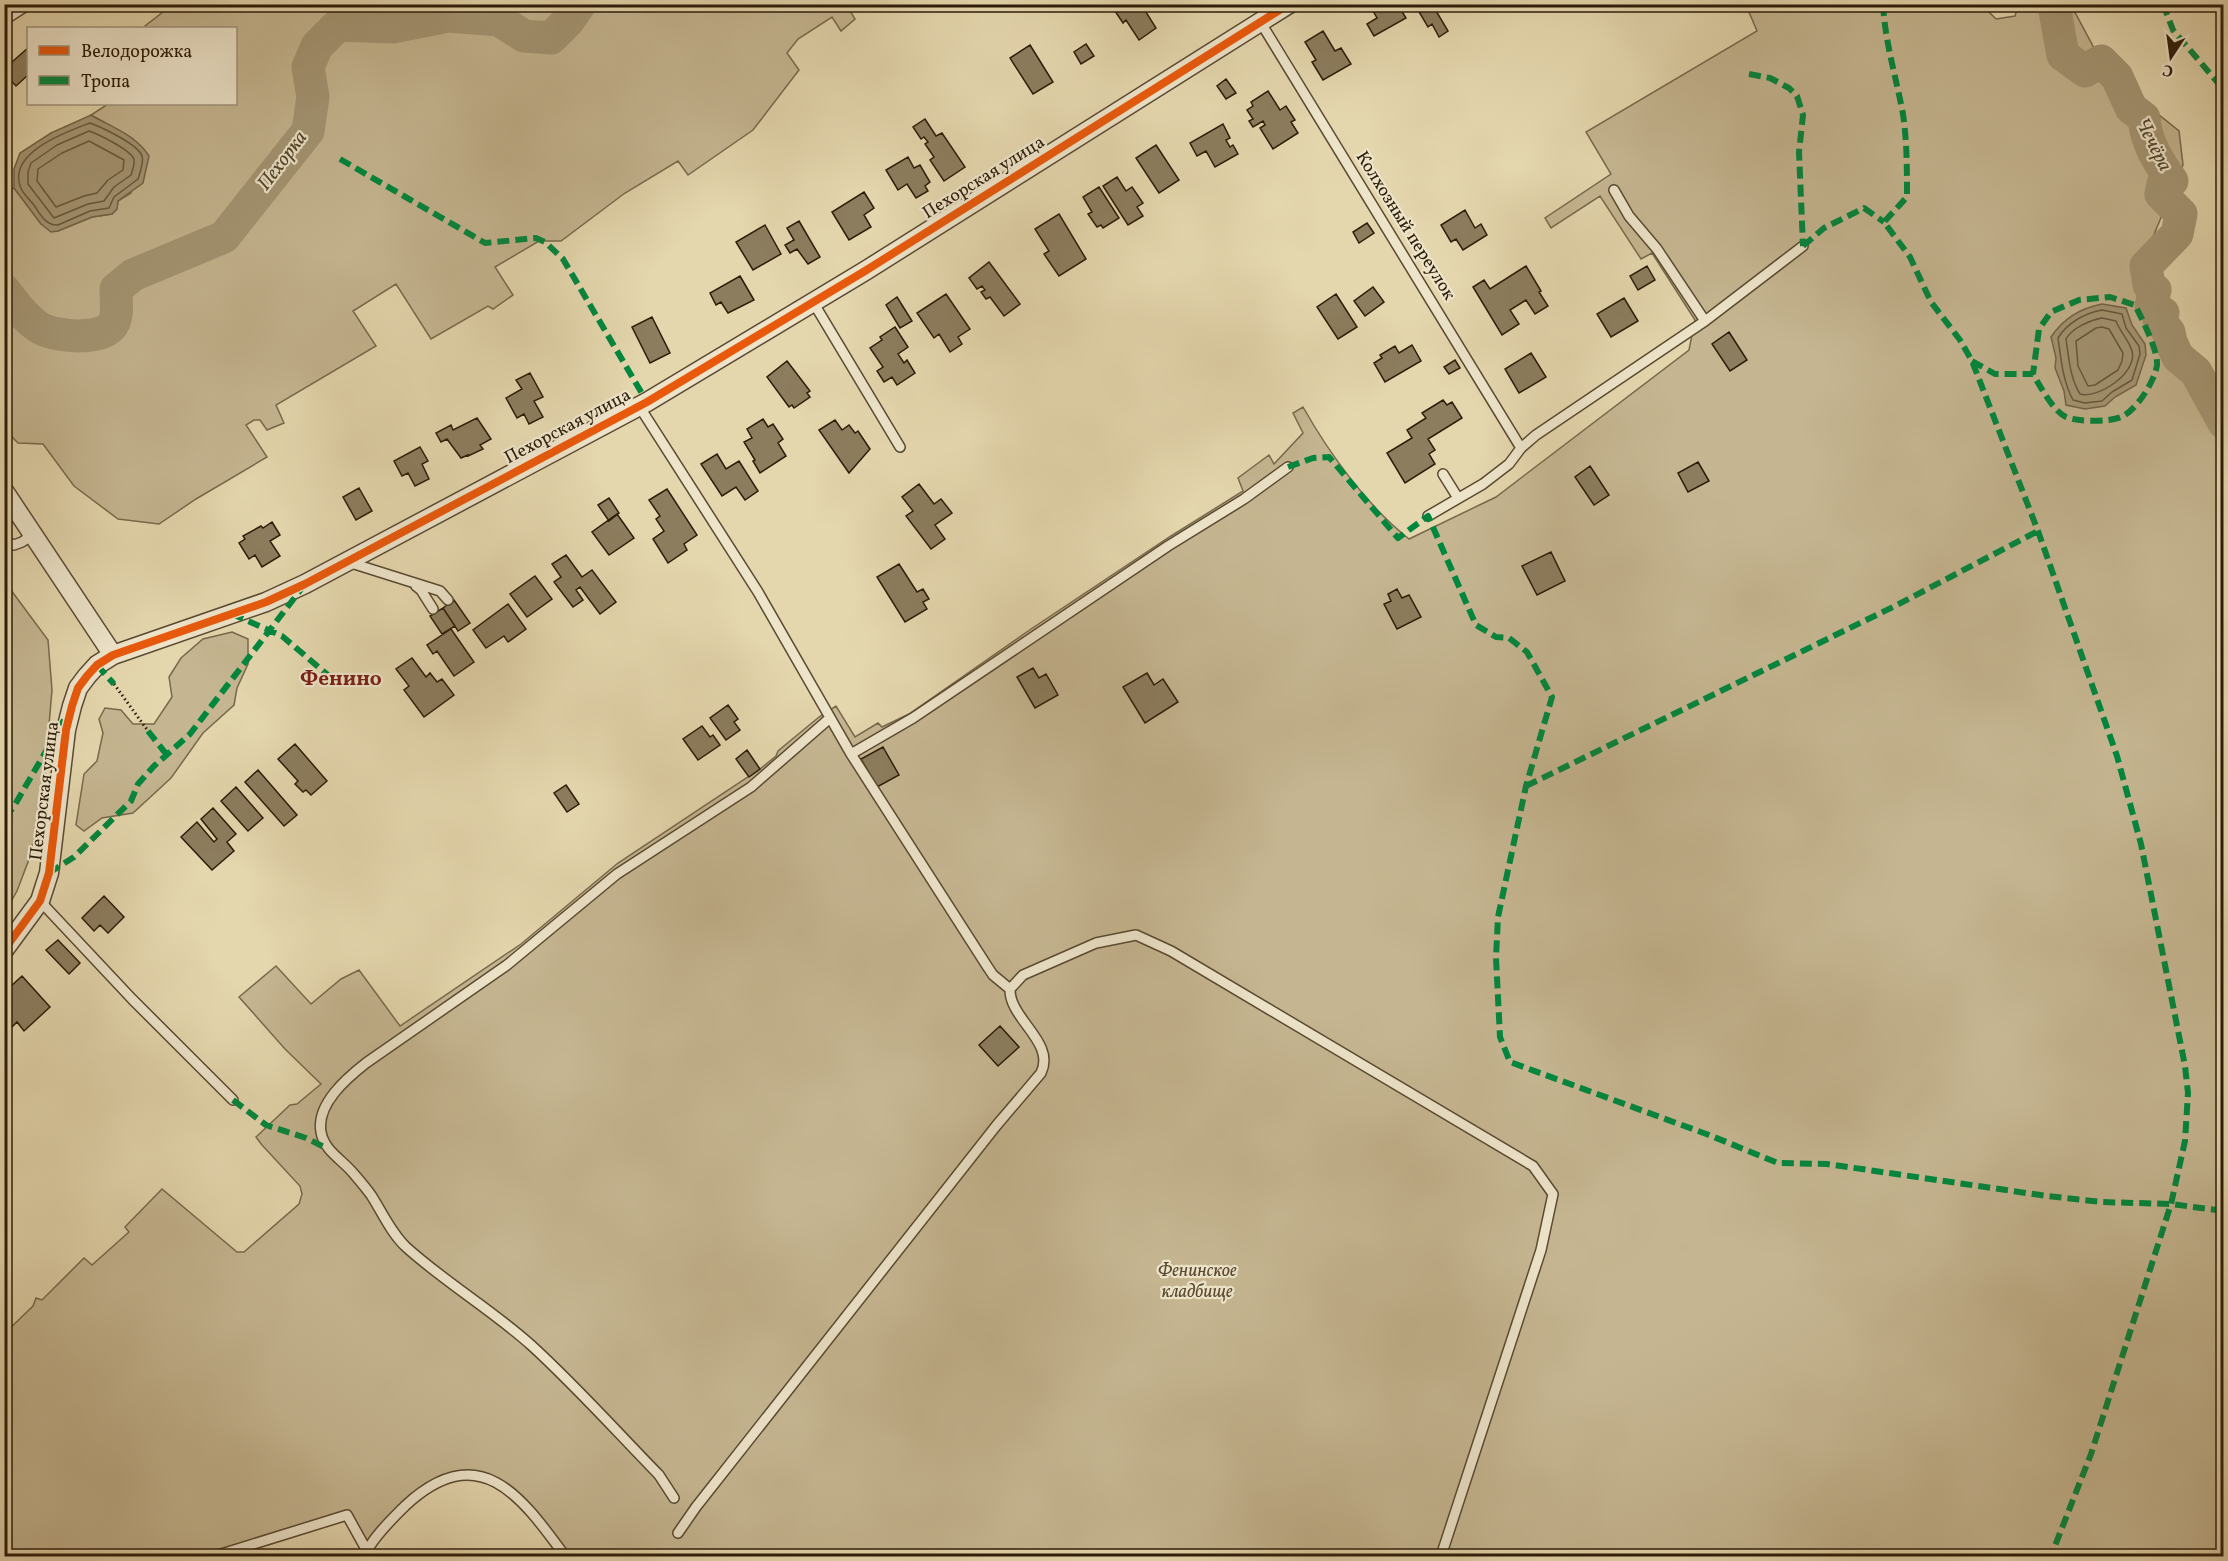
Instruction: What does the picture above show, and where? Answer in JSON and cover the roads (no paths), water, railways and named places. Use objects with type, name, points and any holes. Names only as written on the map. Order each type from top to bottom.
[{"type":"street","points":[[4,15],[21,4]]},
{"type":"street","name":"Пехорская улица","points":[[4,950],[40,901],[49,873],[53,850],[66,730],[78,688],[97,665],[113,656],[266,602],[348,562],[639,406],[813,302],[1289,4]]},
{"type":"street","points":[[4,491],[113,656]]},
{"type":"lane","name":"Колхозный переулок","points":[[1261,23],[1521,448]]},
{"type":"lane","points":[[1614,190],[1629,216],[1657,249],[1705,321]]},
{"type":"lane","points":[[1428,516],[1483,484],[1509,464],[1521,448],[1536,435],[1705,321],[1803,246]]},
{"type":"lane","points":[[813,302],[900,447]]},
{"type":"lane","points":[[639,406],[758,592],[851,754],[993,975],[1010,989]]},
{"type":"lane","points":[[851,754],[913,718],[1168,546],[1244,499],[1288,467]]},
{"type":"lane","points":[[1443,474],[1458,498]]},
{"type":"lane","points":[[4,541],[14,545],[34,534]]},
{"type":"lane","points":[[348,562],[440,591],[447,600]]},
{"type":"lane","points":[[414,584],[421,590],[433,609]]},
{"type":"lane","points":[[674,1498],[659,1474],[533,1346],[404,1246],[370,1193],[349,1168],[328,1149],[320,1129],[321,1119],[335,1093],[350,1075],[507,964],[617,874],[751,787],[830,718]]},
{"type":"lane","points":[[40,901],[124,991],[233,1100]]},
{"type":"lane","points":[[678,1533],[981,1145],[1041,1073],[1044,1053],[1009,1001],[1010,989],[1023,975],[1096,943],[1136,935],[1171,951],[1533,1166],[1553,1194],[1541,1250],[1441,1557]]},
{"type":"lane","points":[[215,1557],[347,1515],[364,1555],[384,1529],[418,1494],[440,1481],[458,1475],[476,1476],[496,1482],[511,1491],[531,1510],[565,1557]]},
{"type":"water","points":[[91,115],[123,132],[144,149],[149,156],[143,183],[118,201],[117,209],[112,214],[92,217],[51,232],[41,224],[14,188],[14,169],[20,153],[51,133]]},
{"type":"water","points":[[2102,304],[2126,308],[2132,325],[2145,344],[2146,355],[2136,385],[2115,397],[2105,406],[2085,409],[2066,405],[2064,391],[2055,368],[2056,358],[2051,337],[2073,315]]},
{"type":"waterway","name":"Пехорка","points":[[4,290],[20,311],[40,328],[57,334],[80,336],[101,333],[114,322],[116,289],[133,275],[224,237],[308,131],[313,97],[308,67],[317,46],[338,25],[393,27],[448,16],[499,20],[524,36],[551,38],[569,20],[580,4]]},
{"type":"waterway","name":"Чечёра","points":[[2059,4],[2055,11],[2063,55],[2085,71],[2101,61],[2117,77],[2131,108],[2144,118],[2150,144],[2172,181],[2163,184],[2161,194],[2181,214],[2177,234],[2146,266],[2149,285],[2155,290],[2151,306],[2163,313],[2159,320],[2169,332],[2178,357],[2196,372],[2224,423]]},
{"type":"district","name":"Фенино","points":[[341,679]]},
{"type":"park label","name":"Фенинское кладбище","points":[[1197,1281]]}]
